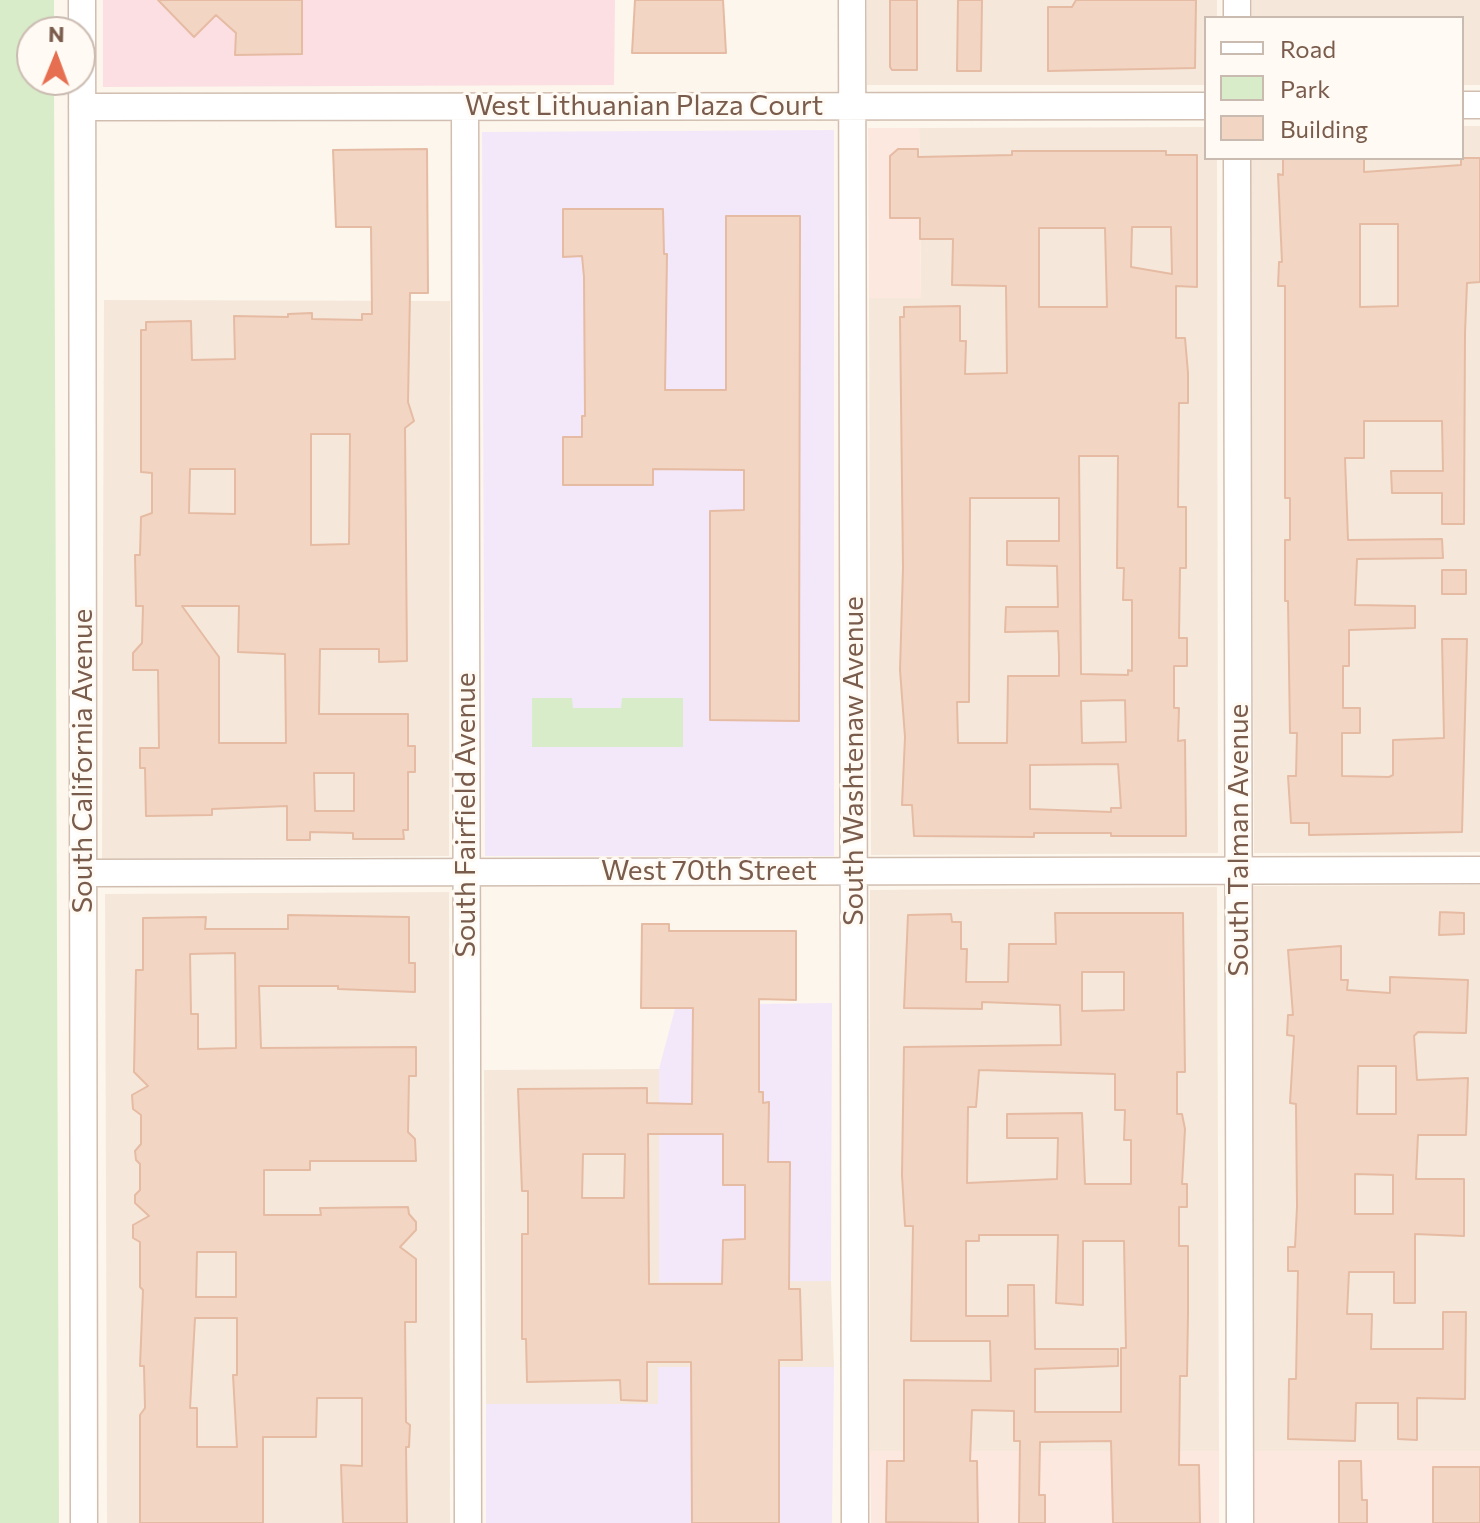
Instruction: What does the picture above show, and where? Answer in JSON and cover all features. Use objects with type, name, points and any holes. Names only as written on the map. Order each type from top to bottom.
[{"type":"street","name":"South California Avenue","points":[[82,0],[84,1523]]},
{"type":"street","name":"South Washtenaw Avenue","points":[[852,0],[855,1523]]},
{"type":"street","name":"West Lithuanian Plaza Court","points":[[82,107],[1204,106]]},
{"type":"street","name":"South Fairfield Avenue","points":[[465,107],[468,1523]]},
{"type":"street","name":"South Talman Avenue","points":[[1237,160],[1240,1523]]},
{"type":"street","name":"West 70th Street","points":[[83,873],[1480,870]]},
{"type":"shaded area","points":[[103,0],[615,0],[614,85],[103,87]]},
{"type":"shaded area","points":[[867,0],[1217,0],[1217,16],[1204,16],[1204,85],[867,85]]},
{"type":"shaded area","points":[[1252,0],[1480,0],[1480,85],[1464,85],[1464,16],[1252,16]]},
{"type":"shaded area","points":[[1464,126],[1480,126],[1480,852],[1254,853],[1250,160],[1464,160]]},
{"type":"shaded area","points":[[1204,127],[1204,160],[1217,160],[1218,853],[871,855],[869,298],[921,298],[919,128]]},
{"type":"shaded area","points":[[868,128],[919,128],[921,298],[869,298]]},
{"type":"shaded area","points":[[834,130],[834,856],[485,856],[482,132]]},
{"type":"shaded area","points":[[104,300],[450,301],[449,856],[102,859]]},
{"type":"shaded area","points":[[1480,885],[1480,1451],[1253,1451],[1253,886]]},
{"type":"shaded area","points":[[1217,887],[1219,1451],[870,1451],[870,890]]},
{"type":"shaded area","points":[[449,892],[450,1523],[107,1523],[105,894]]},
{"type":"shaded area","points":[[832,1003],[831,1281],[659,1282],[659,1069],[676,1005]]},
{"type":"shaded area","points":[[659,1069],[659,1281],[831,1281],[834,1367],[659,1367],[658,1404],[486,1404],[484,1070]]},
{"type":"shaded area","points":[[658,1367],[834,1367],[832,1523],[486,1523],[486,1404],[658,1404]]},
{"type":"shaded area","points":[[870,1451],[1219,1451],[1219,1523],[871,1523]]},
{"type":"shaded area","points":[[1253,1451],[1480,1451],[1480,1523],[1254,1523]]},
{"type":"green space","points":[[0,0],[54,0],[54,16],[16,16],[16,96],[54,96],[59,1523],[0,1523]]},
{"type":"green space","points":[[532,698],[572,698],[573,708],[621,708],[622,698],[683,698],[683,747],[532,747]]},
{"type":"building","points":[[158,0],[302,0],[302,54],[235,55],[236,33],[216,15],[194,37]]},
{"type":"building","points":[[635,0],[723,0],[726,53],[632,53]]},
{"type":"building","points":[[890,0],[917,0],[917,70],[892,70],[890,67]]},
{"type":"building","points":[[958,0],[982,0],[981,71],[957,71]]},
{"type":"building","points":[[1076,0],[1196,0],[1195,68],[1048,71],[1048,7],[1072,7]]},
{"type":"building","points":[[427,149],[428,293],[410,293],[408,402],[414,421],[405,428],[407,661],[379,662],[379,649],[320,649],[319,714],[408,714],[408,746],[415,746],[415,772],[408,772],[408,830],[403,830],[404,839],[353,839],[353,833],[310,832],[310,840],[287,840],[287,806],[212,809],[212,815],[146,816],[145,768],[140,768],[140,748],[159,748],[158,670],[133,670],[133,653],[142,643],[143,606],[136,606],[135,555],[140,555],[141,517],[152,513],[152,473],[141,472],[141,330],[146,330],[146,322],[191,321],[192,360],[235,359],[234,316],[288,317],[288,314],[312,313],[312,319],[362,320],[362,314],[372,314],[371,227],[336,227],[333,150]],"holes":[[[311,434],[350,434],[349,544],[311,545]],[[190,469],[235,469],[235,514],[189,513]],[[182,606],[239,606],[238,652],[285,654],[286,743],[219,743],[219,657]],[[314,773],[354,773],[354,811],[315,811]]]},
{"type":"building","points":[[898,149],[918,149],[918,157],[1012,155],[1012,151],[1166,151],[1166,155],[1197,155],[1197,287],[1176,286],[1176,338],[1185,338],[1188,373],[1188,403],[1179,403],[1178,507],[1186,507],[1186,568],[1180,568],[1179,638],[1187,638],[1187,666],[1174,666],[1174,708],[1179,708],[1178,741],[1185,740],[1186,836],[1034,833],[1034,837],[914,836],[912,805],[902,805],[905,737],[900,670],[903,568],[900,317],[904,317],[904,307],[960,306],[960,341],[966,341],[965,374],[1007,373],[1006,286],[952,285],[953,239],[920,239],[920,218],[890,218],[890,156]],"holes":[[[1132,227],[1171,227],[1172,274],[1131,267]],[[1039,228],[1105,228],[1107,307],[1039,307]],[[1079,456],[1118,456],[1117,568],[1124,568],[1123,600],[1132,600],[1132,671],[1128,670],[1128,675],[1081,674]],[[970,498],[1059,498],[1059,541],[1007,541],[1007,565],[1057,566],[1058,607],[1006,607],[1005,632],[1058,631],[1059,676],[1008,676],[1007,743],[958,743],[957,702],[969,702]],[[1125,700],[1126,742],[1082,743],[1081,701]],[[1118,764],[1121,808],[1111,808],[1111,812],[1030,809],[1030,765]]]},
{"type":"building","points":[[1464,158],[1480,158],[1480,282],[1467,283],[1464,524],[1442,524],[1442,493],[1392,493],[1391,471],[1443,471],[1442,421],[1364,421],[1364,458],[1345,458],[1348,540],[1442,539],[1443,558],[1357,559],[1355,605],[1415,606],[1415,628],[1349,630],[1349,666],[1343,666],[1343,708],[1360,708],[1360,733],[1342,733],[1342,776],[1389,777],[1393,775],[1393,740],[1444,738],[1442,639],[1467,639],[1462,832],[1309,835],[1309,823],[1291,823],[1288,776],[1296,776],[1297,733],[1290,733],[1288,601],[1285,601],[1285,540],[1290,540],[1290,498],[1285,498],[1285,286],[1278,286],[1279,262],[1282,262],[1278,174],[1283,175],[1283,160],[1364,160],[1364,172],[1461,165]],"holes":[[[1360,224],[1398,224],[1398,306],[1360,307]]]},
{"type":"building","points":[[563,209],[663,209],[664,254],[667,254],[665,390],[726,390],[726,216],[800,216],[799,721],[710,720],[710,511],[744,510],[744,470],[653,469],[653,485],[563,485],[563,437],[582,437],[582,416],[585,416],[582,256],[563,257]]},
{"type":"building","points":[[1442,570],[1466,570],[1466,594],[1442,594]]},
{"type":"building","points":[[1440,912],[1464,913],[1464,934],[1439,935]]},
{"type":"building","points":[[1055,913],[1183,913],[1185,1072],[1177,1072],[1177,1114],[1182,1114],[1185,1129],[1182,1184],[1187,1184],[1187,1207],[1179,1207],[1179,1246],[1188,1246],[1188,1314],[1187,1376],[1180,1376],[1179,1465],[1199,1465],[1200,1523],[1113,1523],[1111,1441],[1040,1442],[1039,1495],[1045,1495],[1045,1523],[1019,1523],[1020,1441],[1014,1441],[1014,1411],[972,1410],[970,1461],[977,1461],[978,1523],[886,1522],[887,1461],[904,1461],[904,1380],[991,1381],[990,1341],[911,1341],[913,1226],[905,1226],[902,1175],[904,1047],[1061,1045],[1060,1005],[982,1002],[982,1009],[904,1008],[908,915],[951,914],[952,922],[961,922],[961,949],[967,949],[966,982],[1008,982],[1009,944],[1056,944]],"holes":[[[1082,972],[1124,972],[1124,1010],[1082,1011]],[[979,1070],[1115,1074],[1115,1110],[1125,1110],[1124,1140],[1131,1140],[1131,1184],[1085,1184],[1082,1113],[1007,1114],[1007,1138],[1058,1138],[1057,1179],[967,1183],[968,1107],[976,1107]],[[979,1235],[1058,1235],[1056,1303],[1083,1305],[1083,1241],[1124,1241],[1126,1348],[1121,1348],[1121,1412],[1035,1412],[1035,1369],[1118,1366],[1118,1349],[1035,1349],[1034,1285],[1008,1285],[1008,1316],[966,1316],[966,1241],[979,1241]]]},
{"type":"building","points":[[288,915],[409,917],[409,963],[415,963],[415,992],[338,989],[338,986],[259,986],[261,1048],[416,1047],[416,1076],[409,1076],[408,1132],[415,1139],[416,1161],[310,1161],[310,1170],[264,1170],[264,1215],[321,1215],[320,1208],[408,1207],[409,1214],[416,1222],[416,1230],[400,1247],[416,1259],[416,1322],[405,1322],[406,1422],[410,1425],[409,1447],[406,1447],[407,1523],[343,1523],[341,1465],[362,1466],[362,1398],[317,1398],[316,1437],[263,1437],[263,1523],[140,1523],[140,1415],[145,1408],[144,1366],[140,1366],[143,1290],[140,1287],[140,1242],[133,1238],[133,1225],[149,1216],[135,1203],[135,1195],[140,1190],[140,1164],[135,1151],[141,1144],[141,1115],[133,1109],[132,1095],[148,1086],[134,1072],[136,970],[143,970],[143,918],[206,917],[205,929],[288,929]],"holes":[[[235,953],[236,1048],[198,1049],[198,1014],[191,1014],[190,954]],[[197,1252],[236,1252],[236,1297],[196,1297]],[[195,1318],[237,1318],[237,1375],[233,1375],[237,1447],[197,1447],[197,1408],[190,1408]]]},
{"type":"building","points":[[642,924],[669,924],[669,931],[796,931],[796,1000],[759,999],[759,1092],[763,1092],[763,1103],[769,1102],[768,1162],[790,1162],[789,1289],[800,1289],[802,1360],[779,1360],[779,1523],[692,1523],[691,1362],[647,1362],[647,1401],[621,1400],[620,1380],[527,1382],[526,1339],[522,1339],[522,1234],[528,1234],[528,1191],[522,1191],[518,1089],[647,1088],[647,1103],[692,1104],[693,1008],[641,1008]],"holes":[[[648,1134],[723,1134],[723,1185],[745,1185],[745,1239],[723,1240],[722,1284],[649,1284]],[[583,1154],[625,1154],[624,1198],[582,1198]]]},
{"type":"building","points":[[1341,946],[1341,980],[1348,980],[1347,990],[1390,993],[1390,977],[1468,980],[1466,1033],[1418,1032],[1414,1036],[1417,1080],[1468,1078],[1466,1135],[1418,1135],[1416,1179],[1464,1179],[1464,1236],[1415,1234],[1415,1303],[1394,1303],[1394,1272],[1349,1272],[1347,1314],[1372,1314],[1371,1349],[1443,1349],[1443,1312],[1466,1312],[1465,1399],[1417,1398],[1417,1440],[1398,1439],[1398,1403],[1356,1403],[1355,1441],[1288,1439],[1289,1379],[1296,1379],[1298,1271],[1288,1271],[1288,1247],[1295,1247],[1297,1207],[1296,1104],[1290,1103],[1294,1036],[1287,1035],[1288,1015],[1293,1015],[1288,950]],"holes":[[[1358,1066],[1396,1066],[1396,1114],[1357,1114]],[[1355,1174],[1393,1175],[1393,1214],[1355,1214]]]},
{"type":"building","points":[[1339,1461],[1361,1461],[1362,1500],[1367,1500],[1367,1523],[1339,1523]]},
{"type":"building","points":[[1433,1467],[1480,1467],[1480,1523],[1433,1523]]}]
